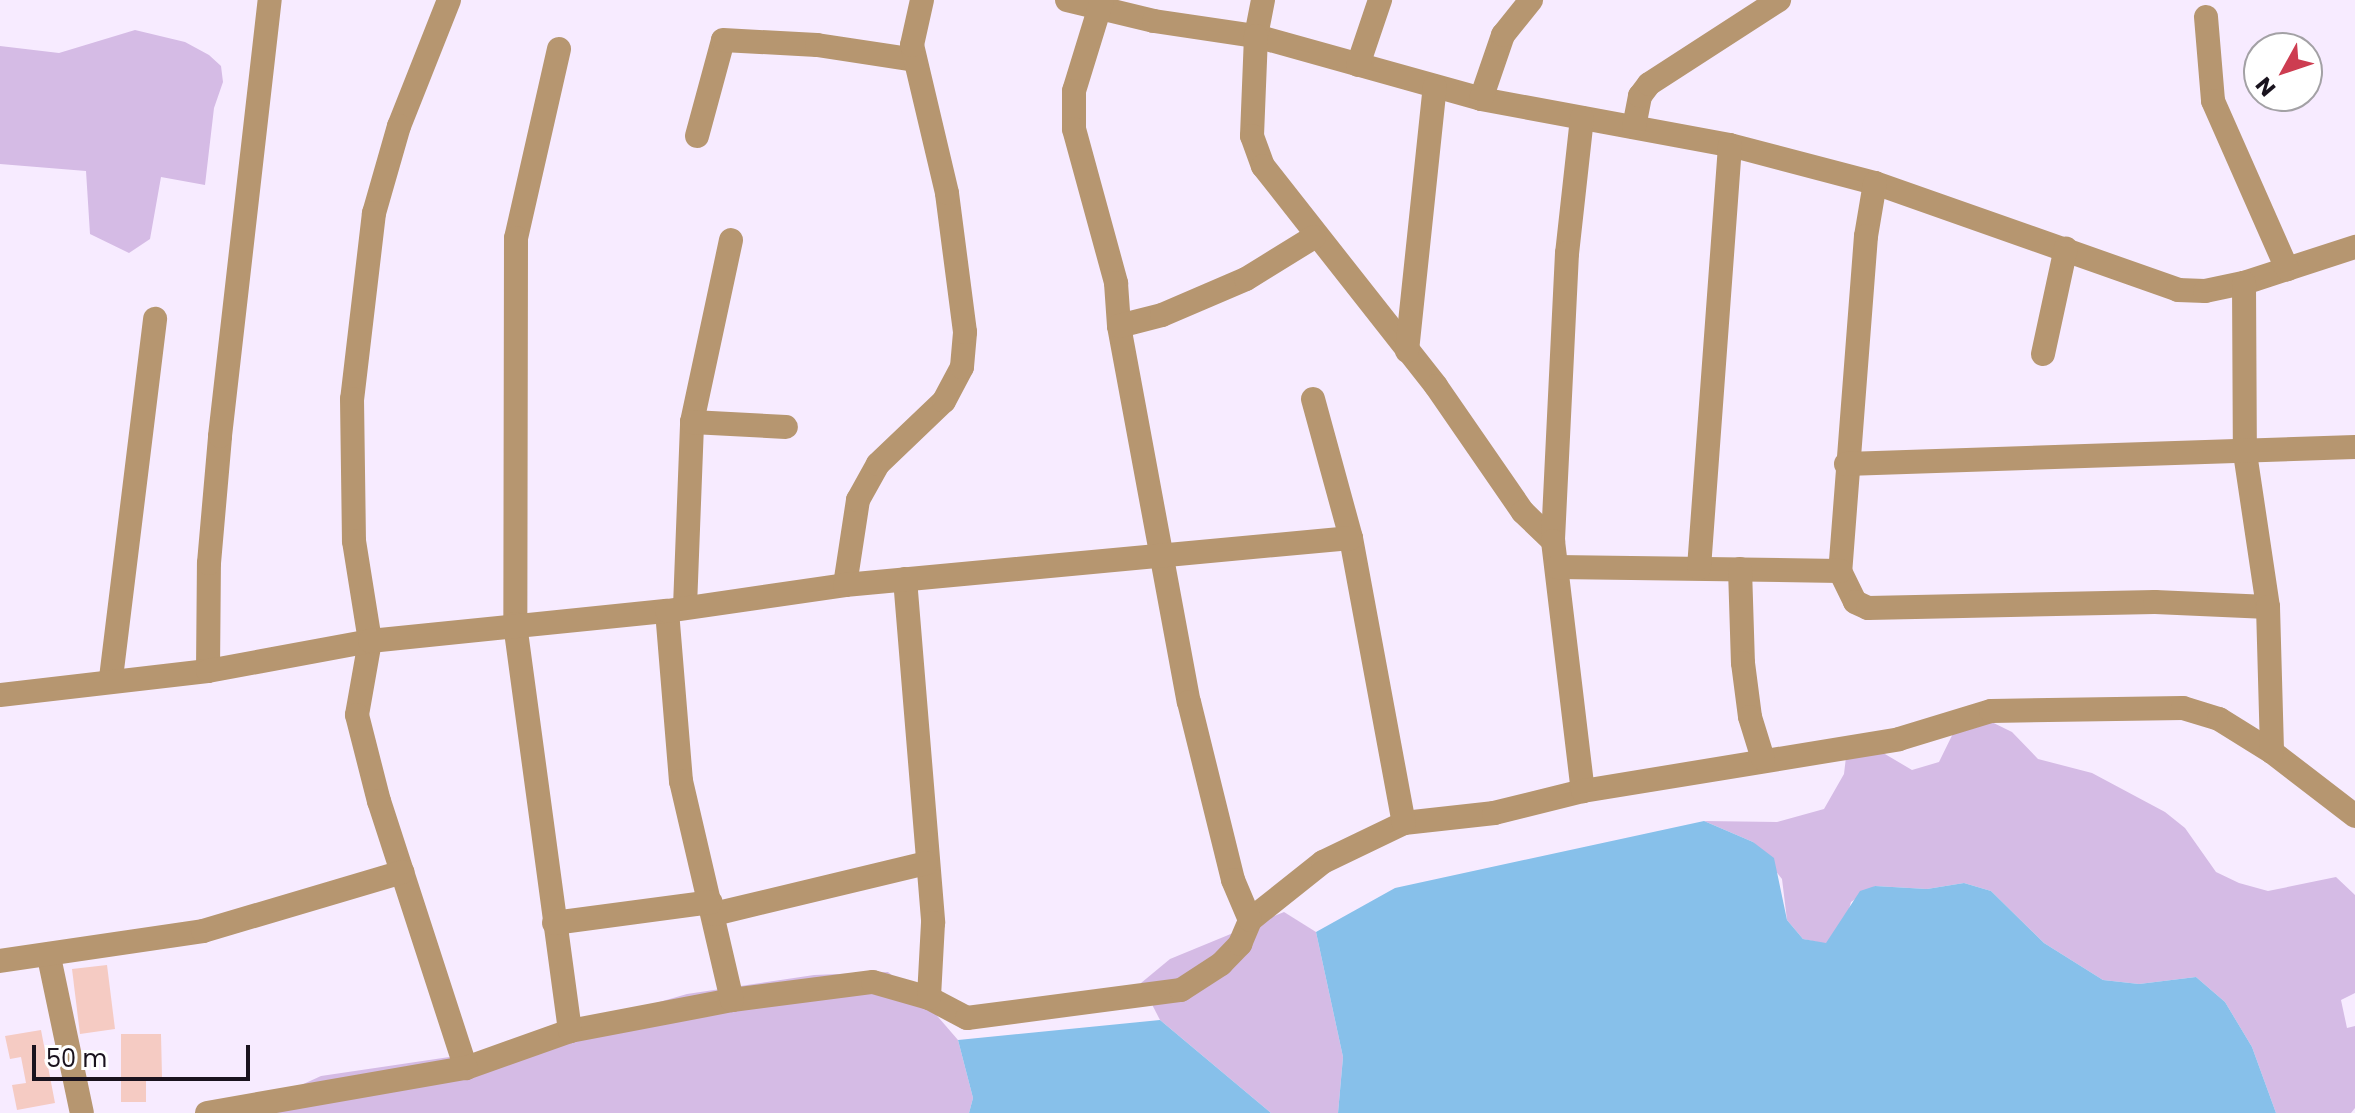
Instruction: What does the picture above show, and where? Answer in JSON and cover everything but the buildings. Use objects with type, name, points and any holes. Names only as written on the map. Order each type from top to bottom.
[{"type":"street","points":[[208,671],[209,563],[220,436],[270,0]]},
{"type":"street","points":[[449,0],[399,126],[374,213],[352,399],[354,541],[370,641],[357,715],[402,872],[466,1068]]},
{"type":"street","points":[[845,585],[858,500],[878,464],[944,401],[962,367],[965,332],[947,193],[912,45],[922,0]]},
{"type":"street","points":[[1067,0],[1102,4],[1256,36],[1481,99],[1730,145],[1875,183],[2178,290],[2205,291],[2244,283],[2355,247]]},
{"type":"street","points":[[1263,0],[1256,36],[1252,136],[1263,166],[1314,237],[1407,351],[1523,512],[1553,541]]},
{"type":"street","points":[[1358,65],[1380,0]]},
{"type":"street","points":[[1481,99],[1503,35],[1531,0]]},
{"type":"street","points":[[1634,127],[1649,84],[1779,0]]},
{"type":"street","points":[[1102,4],[1074,91],[1074,129],[1116,283],[1119,326],[1189,702],[1233,880],[1250,920]]},
{"type":"street","points":[[2206,17],[2213,101],[2287,269]]},
{"type":"street","points":[[697,136],[723,40],[817,45],[915,60]]},
{"type":"street","points":[[559,49],[516,238],[515,624],[570,1031]]},
{"type":"street","points":[[1407,351],[1435,86]]},
{"type":"street","points":[[1582,118],[1567,253],[1553,541],[1583,791]]},
{"type":"street","points":[[1699,568],[1730,145]]},
{"type":"street","points":[[1875,183],[1846,464],[1840,571],[1855,602],[1868,608],[2155,602],[2268,607]]},
{"type":"street","points":[[1119,326],[1162,315],[1246,279],[1314,237]]},
{"type":"street","points":[[731,240],[692,422],[676,609],[681,781],[732,1000]]},
{"type":"street","points":[[2043,354],[2066,248]]},
{"type":"street","points":[[2244,283],[2245,453],[2268,607],[2272,752]]},
{"type":"street","points":[[111,678],[155,319]]},
{"type":"street","points":[[1313,399],[1351,538],[1404,823]]},
{"type":"street","points":[[692,422],[786,427]]},
{"type":"street","points":[[1846,464],[2355,447]]},
{"type":"street","points":[[0,695],[111,678],[208,671],[370,641],[676,609],[845,585],[1164,559],[1351,538]]},
{"type":"street","points":[[1557,567],[1840,571]]},
{"type":"street","points":[[1740,569],[1745,677],[1763,759]]},
{"type":"street","points":[[905,579],[933,923],[929,998]]},
{"type":"street","points":[[207,1113],[466,1068],[570,1031],[732,1000],[873,982],[929,998],[967,1018],[1181,990],[1221,964],[1240,944],[1250,920],[1323,862],[1404,823],[1494,813],[1583,791],[1899,739],[1991,711],[2183,708],[2219,719],[2272,752],[2355,816]]},
{"type":"street","points":[[554,923],[713,908],[926,863]]},
{"type":"street","points":[[0,961],[49,957],[203,931],[402,872]]},
{"type":"street","points":[[49,957],[82,1113]]},
{"type":"shaded area","points":[[135,30],[185,42],[209,55],[221,66],[223,82],[214,108],[205,185],[161,177],[150,239],[129,253],[90,234],[86,171],[0,164],[0,46],[59,53]]},
{"type":"shaded area","points":[[1965,709],[2012,732],[2038,759],[2092,773],[2165,812],[2185,828],[2216,872],[2239,883],[2268,891],[2336,877],[2355,895],[2355,993],[2341,1000],[2347,1028],[2355,1026],[2355,1108],[2351,1113],[2276,1113],[2252,1047],[2225,1002],[2196,977],[2139,984],[2103,980],[2044,943],[1991,891],[1964,883],[1927,889],[1875,886],[1851,902],[1846,920],[1826,944],[1803,939],[1787,920],[1782,879],[1753,842],[1704,821],[1777,822],[1824,809],[1844,774],[1848,740],[1868,744],[1912,770],[1939,762]]},
{"type":"shaded area","points":[[1284,912],[1316,932],[1343,1057],[1338,1113],[1271,1113],[1160,1020],[1141,983],[1170,959]]},
{"type":"shaded area","points":[[888,972],[926,1003],[958,1040],[973,1098],[969,1113],[240,1113],[321,1076],[490,1051],[687,994],[814,975]]},
{"type":"water","points":[[1704,821],[1753,842],[1774,858],[1787,920],[1803,939],[1826,943],[1860,891],[1875,886],[1927,889],[1964,883],[1991,891],[2044,943],[2103,980],[2139,984],[2196,977],[2225,1002],[2252,1047],[2276,1113],[1338,1113],[1343,1057],[1316,932],[1395,888]]},
{"type":"water","points":[[1160,1020],[1271,1113],[969,1113],[973,1098],[958,1040]]}]
